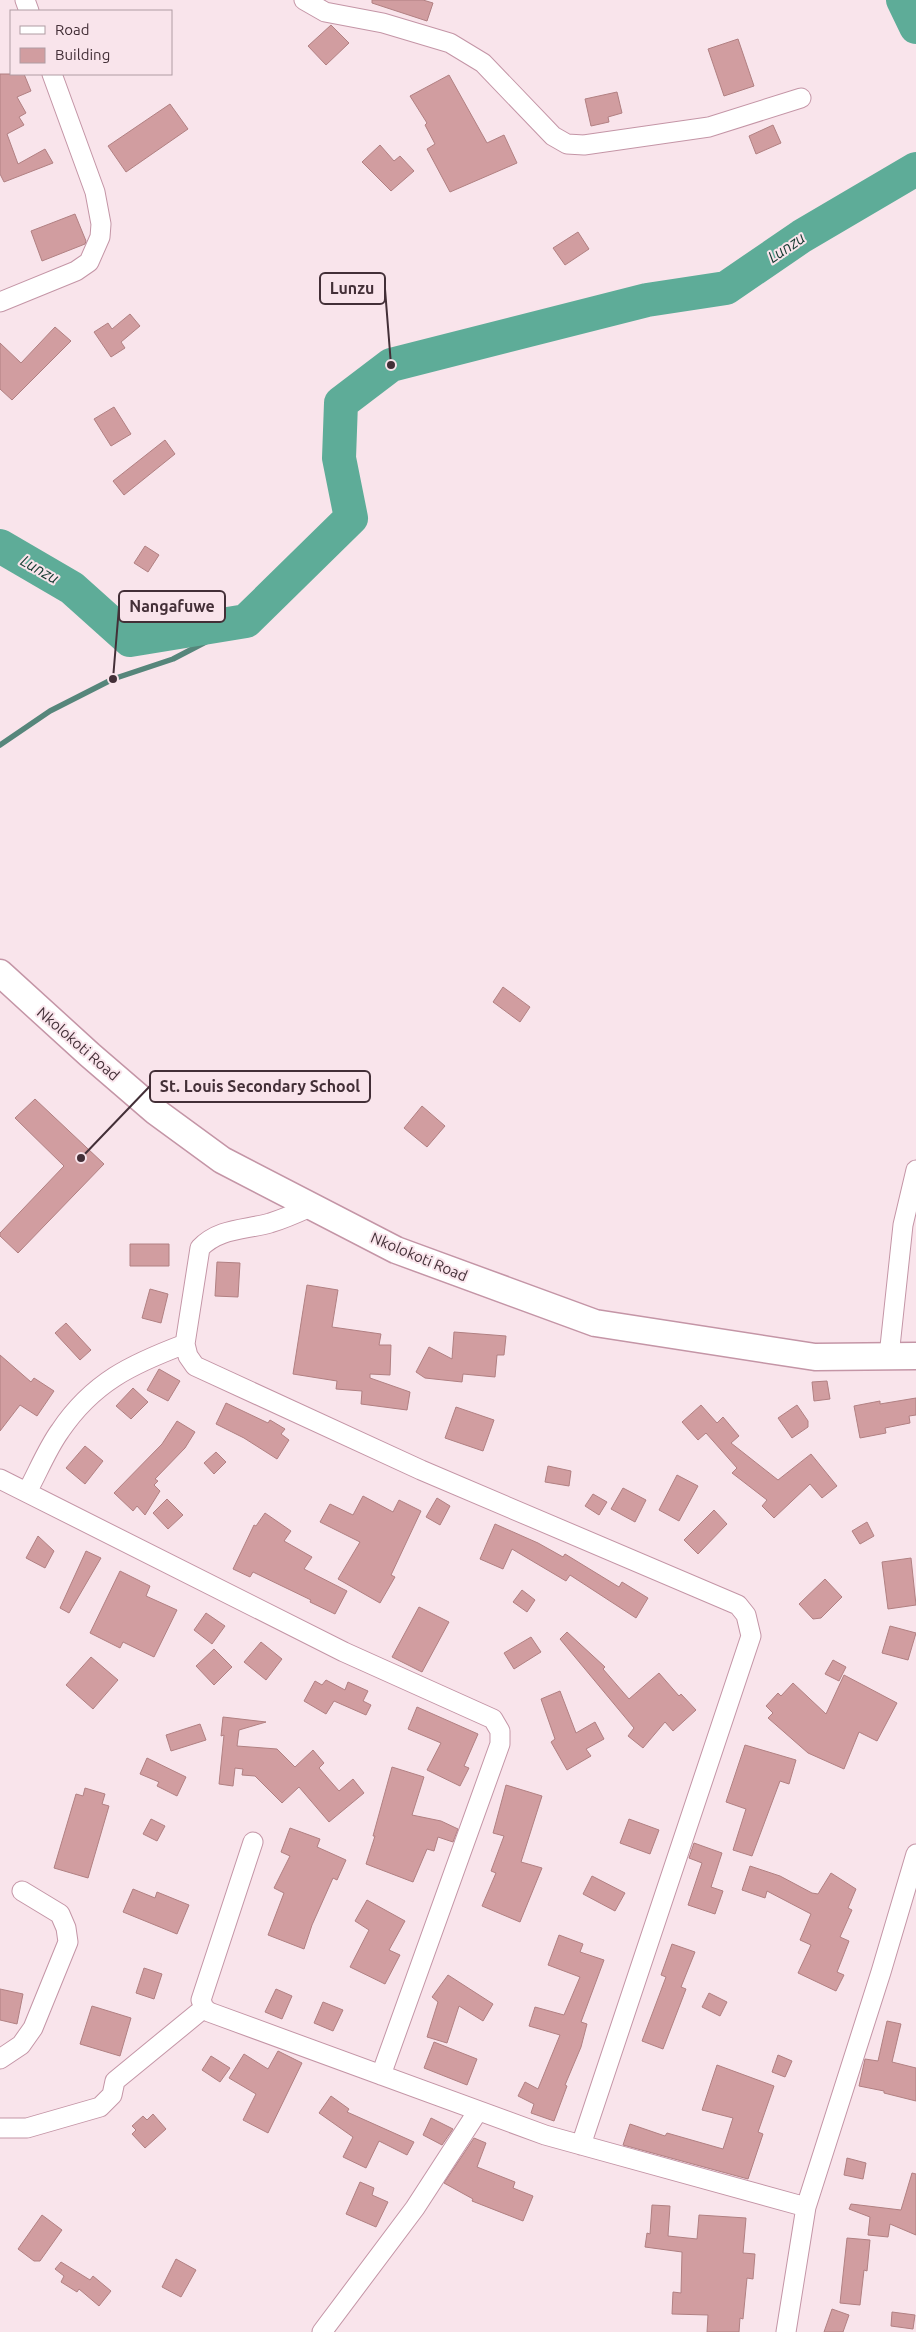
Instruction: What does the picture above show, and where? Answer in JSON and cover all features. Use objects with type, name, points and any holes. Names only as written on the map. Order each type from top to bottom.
[{"type":"main road","name":"Nkolokoti Road","points":[[0,972],[90,1055],[155,1111],[222,1160],[310,1208],[404,1253],[595,1323],[815,1357],[916,1356]]},
{"type":"street","points":[[304,0],[325,12],[383,23],[450,43],[482,63],[553,136],[567,144],[584,145],[709,128],[801,98]]},
{"type":"street","points":[[0,302],[76,271],[89,262],[100,237],[101,224],[95,192],[52,75]]},
{"type":"street","points":[[889,1356],[903,1225],[916,1170]]},
{"type":"street","points":[[310,1208],[269,1223],[219,1234],[208,1240],[200,1248],[185,1344],[188,1356],[195,1366],[420,1470],[738,1605],[746,1615],[751,1636],[581,2145]]},
{"type":"street","points":[[28,1492],[60,1431],[91,1395],[111,1378],[140,1361],[185,1344]]},
{"type":"street","points":[[0,1479],[344,1652],[493,1720],[500,1731],[500,1744],[381,2075]]},
{"type":"street","points":[[253,1842],[202,2000],[204,2008],[209,2012],[478,2111],[581,2145],[806,2207]]},
{"type":"street","points":[[786,2332],[806,2207],[914,1874],[916,1854]]},
{"type":"street","points":[[0,2059],[21,2045],[33,2028],[68,1942],[66,1928],[60,1914],[22,1891]]},
{"type":"street","points":[[0,2128],[27,2128],[100,2107],[112,2095],[115,2081],[204,2008]]},
{"type":"street","points":[[322,2332],[415,2208],[478,2111]]},
{"type":"building","points":[[372,0],[423,0],[433,3],[427,21],[372,3]]},
{"type":"building","points":[[331,25],[349,43],[326,65],[308,46]]},
{"type":"building","points":[[738,39],[754,86],[724,96],[708,49]]},
{"type":"building","points":[[0,74],[24,75],[31,91],[17,97],[26,113],[19,117],[24,125],[7,134],[18,164],[45,149],[53,163],[4,182],[0,174]]},
{"type":"building","points":[[449,75],[487,143],[504,135],[517,163],[450,192],[427,149],[435,144],[425,125],[427,123],[410,96]]},
{"type":"building","points":[[617,92],[622,113],[608,117],[609,122],[591,126],[585,99]]},
{"type":"building","points":[[170,104],[188,129],[126,172],[108,146]]},
{"type":"building","points":[[773,125],[781,143],[756,154],[749,136]]},
{"type":"building","points":[[380,145],[394,161],[400,156],[414,171],[391,191],[362,162]]},
{"type":"building","points":[[75,214],[86,241],[85,244],[42,261],[31,231]]},
{"type":"building","points":[[578,232],[589,249],[565,265],[553,248]]},
{"type":"building","points":[[130,314],[140,326],[121,342],[125,348],[111,357],[94,332],[108,323],[112,329]]},
{"type":"building","points":[[55,327],[71,341],[12,400],[0,389],[0,343],[21,363]]},
{"type":"building","points":[[114,407],[131,434],[111,446],[94,419]]},
{"type":"building","points":[[165,440],[175,454],[124,495],[113,481]]},
{"type":"building","points":[[145,546],[159,555],[148,572],[134,563]]},
{"type":"building","points":[[503,987],[530,1007],[520,1022],[493,1002]]},
{"type":"building","points":[[35,1099],[104,1164],[18,1253],[0,1236],[0,1233],[64,1166],[15,1118]]},
{"type":"building","points":[[422,1106],[445,1126],[427,1147],[404,1128]]},
{"type":"building","points":[[130,1244],[169,1244],[169,1266],[130,1266]]},
{"type":"building","points":[[217,1262],[240,1263],[238,1297],[215,1296]]},
{"type":"building","points":[[307,1285],[338,1290],[332,1327],[381,1334],[379,1345],[391,1345],[390,1375],[370,1374],[370,1378],[410,1392],[407,1410],[361,1404],[362,1391],[336,1389],[337,1381],[293,1374]]},
{"type":"building","points":[[150,1289],[168,1294],[161,1323],[142,1318]]},
{"type":"building","points":[[66,1323],[91,1350],[80,1360],[55,1333]]},
{"type":"building","points":[[454,1332],[506,1336],[504,1355],[497,1355],[495,1377],[463,1374],[462,1382],[425,1378],[416,1372],[429,1347],[452,1359]]},
{"type":"building","points":[[0,1355],[31,1382],[34,1378],[54,1391],[37,1416],[20,1405],[0,1431]]},
{"type":"building","points":[[159,1369],[180,1381],[168,1401],[147,1390]]},
{"type":"building","points":[[827,1381],[830,1399],[814,1401],[812,1382]]},
{"type":"building","points":[[133,1388],[148,1402],[131,1419],[116,1406]]},
{"type":"building","points":[[916,1398],[916,1415],[909,1416],[910,1423],[885,1428],[886,1433],[860,1438],[854,1406],[880,1401],[880,1404]]},
{"type":"building","points":[[226,1403],[268,1423],[270,1420],[285,1429],[281,1434],[289,1440],[277,1459],[244,1438],[216,1424]]},
{"type":"building","points":[[701,1405],[717,1423],[723,1417],[739,1436],[731,1443],[778,1480],[811,1454],[837,1486],[822,1498],[810,1484],[774,1518],[762,1506],[767,1500],[732,1473],[737,1468],[706,1433],[698,1440],[682,1422]]},
{"type":"building","points":[[797,1405],[808,1421],[808,1427],[792,1438],[778,1418]]},
{"type":"building","points":[[456,1407],[494,1420],[483,1451],[445,1438]]},
{"type":"building","points":[[177,1421],[195,1432],[185,1448],[155,1479],[158,1481],[154,1485],[160,1491],[145,1515],[137,1506],[133,1511],[114,1493],[162,1444]]},
{"type":"building","points":[[85,1446],[103,1461],[85,1484],[66,1468]]},
{"type":"building","points":[[216,1452],[226,1462],[214,1474],[204,1463]]},
{"type":"building","points":[[548,1466],[571,1471],[569,1486],[545,1482]]},
{"type":"building","points":[[677,1475],[698,1486],[679,1521],[659,1510]]},
{"type":"building","points":[[623,1488],[646,1500],[635,1522],[611,1509]]},
{"type":"building","points":[[593,1494],[607,1502],[599,1515],[585,1506]]},
{"type":"building","points":[[363,1496],[393,1512],[399,1500],[421,1511],[391,1575],[395,1577],[380,1603],[338,1579],[360,1542],[320,1522],[330,1504],[353,1515]]},
{"type":"building","points":[[437,1498],[450,1506],[440,1525],[426,1517]]},
{"type":"building","points":[[167,1499],[183,1515],[168,1529],[153,1513]]},
{"type":"building","points":[[714,1510],[727,1524],[698,1554],[684,1540]]},
{"type":"building","points":[[265,1513],[291,1531],[284,1541],[312,1557],[304,1569],[347,1591],[335,1614],[310,1602],[311,1600],[253,1572],[250,1577],[233,1569],[254,1525],[256,1526]]},
{"type":"building","points":[[867,1522],[874,1536],[860,1544],[852,1531]]},
{"type":"building","points":[[495,1524],[538,1543],[563,1557],[565,1554],[619,1587],[622,1582],[648,1598],[636,1618],[570,1575],[566,1581],[512,1549],[503,1569],[480,1559]]},
{"type":"building","points":[[38,1536],[54,1551],[45,1568],[26,1558]]},
{"type":"building","points":[[86,1551],[101,1558],[69,1613],[60,1608]]},
{"type":"building","points":[[911,1558],[916,1605],[888,1609],[882,1562]]},
{"type":"building","points":[[120,1571],[150,1586],[146,1596],[177,1610],[154,1657],[123,1642],[120,1648],[90,1633]]},
{"type":"building","points":[[825,1579],[842,1597],[821,1618],[813,1619],[799,1604]]},
{"type":"building","points":[[522,1590],[535,1600],[527,1612],[513,1602]]},
{"type":"building","points":[[419,1607],[449,1622],[422,1672],[392,1657]]},
{"type":"building","points":[[206,1613],[225,1626],[212,1644],[194,1630]]},
{"type":"building","points":[[890,1626],[916,1633],[908,1660],[882,1653]]},
{"type":"building","points":[[567,1632],[605,1667],[603,1669],[629,1699],[659,1673],[679,1696],[681,1694],[696,1710],[673,1731],[665,1722],[643,1748],[628,1736],[634,1728],[560,1639]]},
{"type":"building","points":[[531,1637],[541,1652],[514,1669],[504,1653]]},
{"type":"building","points":[[261,1642],[282,1659],[266,1680],[244,1662]]},
{"type":"building","points":[[214,1649],[232,1667],[214,1685],[196,1666]]},
{"type":"building","points":[[91,1657],[118,1680],[93,1709],[66,1685]]},
{"type":"building","points":[[833,1660],[846,1667],[839,1681],[825,1674]]},
{"type":"building","points":[[844,1675],[897,1703],[877,1741],[859,1732],[844,1769],[808,1753],[768,1718],[773,1713],[766,1706],[778,1693],[781,1696],[793,1683],[826,1714]]},
{"type":"building","points":[[326,1680],[345,1690],[348,1682],[368,1691],[363,1701],[371,1705],[366,1715],[334,1701],[326,1714],[304,1701],[315,1681],[322,1685]]},
{"type":"building","points":[[560,1691],[576,1733],[595,1722],[604,1739],[586,1749],[591,1756],[567,1770],[551,1742],[555,1739],[541,1699]]},
{"type":"building","points":[[417,1707],[478,1734],[464,1766],[469,1768],[460,1786],[427,1770],[441,1743],[408,1729]]},
{"type":"building","points":[[223,1717],[266,1722],[239,1730],[237,1746],[277,1749],[295,1767],[313,1750],[324,1763],[319,1768],[339,1791],[353,1779],[364,1793],[329,1822],[299,1787],[282,1803],[255,1776],[242,1775],[243,1769],[235,1768],[233,1786],[219,1784],[224,1735],[221,1736]]},
{"type":"building","points":[[200,1724],[206,1740],[171,1751],[166,1735]]},
{"type":"building","points":[[745,1745],[796,1760],[789,1784],[780,1781],[752,1856],[733,1850],[746,1809],[726,1802]]},
{"type":"building","points":[[147,1758],[186,1777],[177,1796],[157,1786],[159,1782],[140,1774]]},
{"type":"building","points":[[392,1767],[424,1777],[412,1815],[441,1821],[458,1829],[453,1842],[438,1837],[434,1851],[427,1849],[413,1882],[366,1864]]},
{"type":"building","points":[[506,1785],[542,1796],[521,1862],[542,1868],[520,1922],[482,1906],[496,1873],[491,1871],[504,1836],[493,1833]]},
{"type":"building","points":[[85,1788],[105,1794],[102,1804],[109,1806],[88,1878],[54,1868],[76,1794],[83,1796]]},
{"type":"building","points":[[151,1819],[165,1826],[157,1841],[143,1834]]},
{"type":"building","points":[[629,1819],[659,1830],[650,1854],[620,1843]]},
{"type":"building","points":[[290,1828],[320,1839],[317,1847],[346,1860],[337,1880],[333,1878],[312,1925],[304,1949],[268,1935],[284,1893],[274,1888],[290,1856],[281,1852]]},
{"type":"building","points":[[694,1843],[722,1853],[711,1887],[723,1891],[715,1914],[688,1905],[702,1863],[689,1858]]},
{"type":"building","points":[[750,1866],[780,1876],[812,1893],[818,1894],[831,1873],[856,1889],[848,1908],[852,1910],[840,1937],[849,1941],[837,1972],[844,1975],[836,1991],[798,1973],[811,1945],[800,1940],[811,1914],[767,1891],[765,1898],[742,1890]]},
{"type":"building","points":[[592,1876],[625,1893],[615,1911],[583,1894]]},
{"type":"building","points":[[133,1889],[155,1898],[157,1892],[189,1905],[177,1934],[123,1912]]},
{"type":"building","points":[[367,1900],[405,1921],[389,1950],[400,1955],[385,1984],[350,1967],[369,1930],[355,1921]]},
{"type":"building","points":[[559,1935],[583,1944],[580,1952],[604,1960],[581,2022],[587,2024],[581,2047],[565,2085],[567,2086],[554,2121],[531,2113],[534,2104],[518,2096],[525,2082],[538,2089],[560,2035],[529,2026],[535,2007],[564,2015],[580,1977],[548,1965]]},
{"type":"building","points":[[672,1944],[695,1952],[681,1987],[686,1989],[663,2049],[642,2041],[666,1977],[661,1975]]},
{"type":"building","points":[[144,1968],[162,1974],[154,1999],[136,1993]]},
{"type":"building","points":[[448,1975],[493,2004],[483,2021],[459,2006],[447,2043],[427,2037],[438,2002],[432,1997]]},
{"type":"building","points":[[0,1989],[23,1994],[17,2024],[0,2020]]},
{"type":"building","points":[[276,1989],[292,1996],[282,2019],[265,2012]]},
{"type":"building","points":[[709,1993],[727,2002],[720,2016],[702,2007]]},
{"type":"building","points":[[323,2002],[343,2010],[333,2031],[314,2023]]},
{"type":"building","points":[[92,2006],[131,2018],[120,2056],[80,2044]]},
{"type":"building","points":[[887,2021],[901,2024],[892,2062],[916,2068],[916,2101],[884,2093],[884,2091],[859,2086],[865,2059],[878,2061]]},
{"type":"building","points":[[434,2042],[477,2059],[467,2085],[424,2068]]},
{"type":"building","points":[[278,2051],[302,2063],[268,2133],[243,2120],[256,2094],[229,2078],[244,2054],[268,2069]]},
{"type":"building","points":[[778,2055],[792,2061],[785,2077],[772,2072]]},
{"type":"building","points":[[211,2056],[230,2068],[220,2082],[202,2070]]},
{"type":"building","points":[[717,2065],[774,2086],[758,2132],[763,2134],[748,2179],[623,2145],[630,2124],[665,2136],[667,2133],[723,2149],[733,2118],[702,2110]]},
{"type":"building","points":[[331,2096],[349,2109],[347,2112],[414,2142],[407,2155],[379,2141],[366,2168],[343,2157],[353,2137],[319,2113]]},
{"type":"building","points":[[153,2114],[166,2129],[145,2148],[132,2134],[136,2130],[132,2126],[143,2116],[147,2120]]},
{"type":"building","points":[[431,2118],[453,2129],[442,2145],[423,2135]]},
{"type":"building","points":[[474,2138],[486,2143],[477,2167],[515,2182],[513,2188],[533,2196],[523,2221],[472,2201],[473,2199],[444,2183]]},
{"type":"building","points":[[847,2158],[866,2163],[863,2179],[844,2175]]},
{"type":"building","points":[[912,2173],[916,2174],[916,2235],[890,2224],[888,2237],[868,2235],[870,2217],[849,2209],[851,2204],[901,2210]]},
{"type":"building","points":[[360,2182],[374,2188],[372,2195],[388,2202],[376,2227],[346,2214]]},
{"type":"building","points":[[652,2205],[670,2206],[668,2236],[697,2239],[699,2215],[746,2218],[743,2253],[755,2254],[753,2279],[747,2278],[743,2319],[740,2318],[739,2332],[707,2332],[708,2315],[672,2314],[673,2292],[681,2293],[682,2252],[645,2247],[647,2233],[650,2234]]},
{"type":"building","points":[[42,2215],[62,2230],[40,2261],[34,2261],[18,2249]]},
{"type":"building","points":[[847,2238],[870,2240],[867,2271],[864,2270],[860,2305],[840,2303]]},
{"type":"building","points":[[176,2259],[196,2270],[181,2297],[162,2287]]},
{"type":"building","points":[[61,2262],[90,2280],[93,2276],[111,2291],[99,2306],[79,2289],[77,2292],[61,2282],[64,2276],[55,2269]]},
{"type":"building","points":[[832,2309],[849,2315],[843,2332],[824,2332]]},
{"type":"building","points":[[892,2312],[915,2315],[913,2329],[891,2326]]},
{"type":"waterway","name":"Lunzu","points":[[903,0],[916,27]]},
{"type":"waterway","name":"Lunzu","points":[[0,546],[72,588],[130,640],[246,621],[351,518],[339,458],[341,403],[391,365],[647,300],[726,288],[802,236],[916,169]]},
{"type":"waterway","points":[[0,745],[50,711],[113,679],[173,659],[246,621]]},
{"type":"place","name":"Lunzu","points":[[391,365]]},
{"type":"place","name":"Nangafuwe","points":[[113,679]]},
{"type":"place","name":"St. Louis Secondary School","points":[[81,1158]]}]
